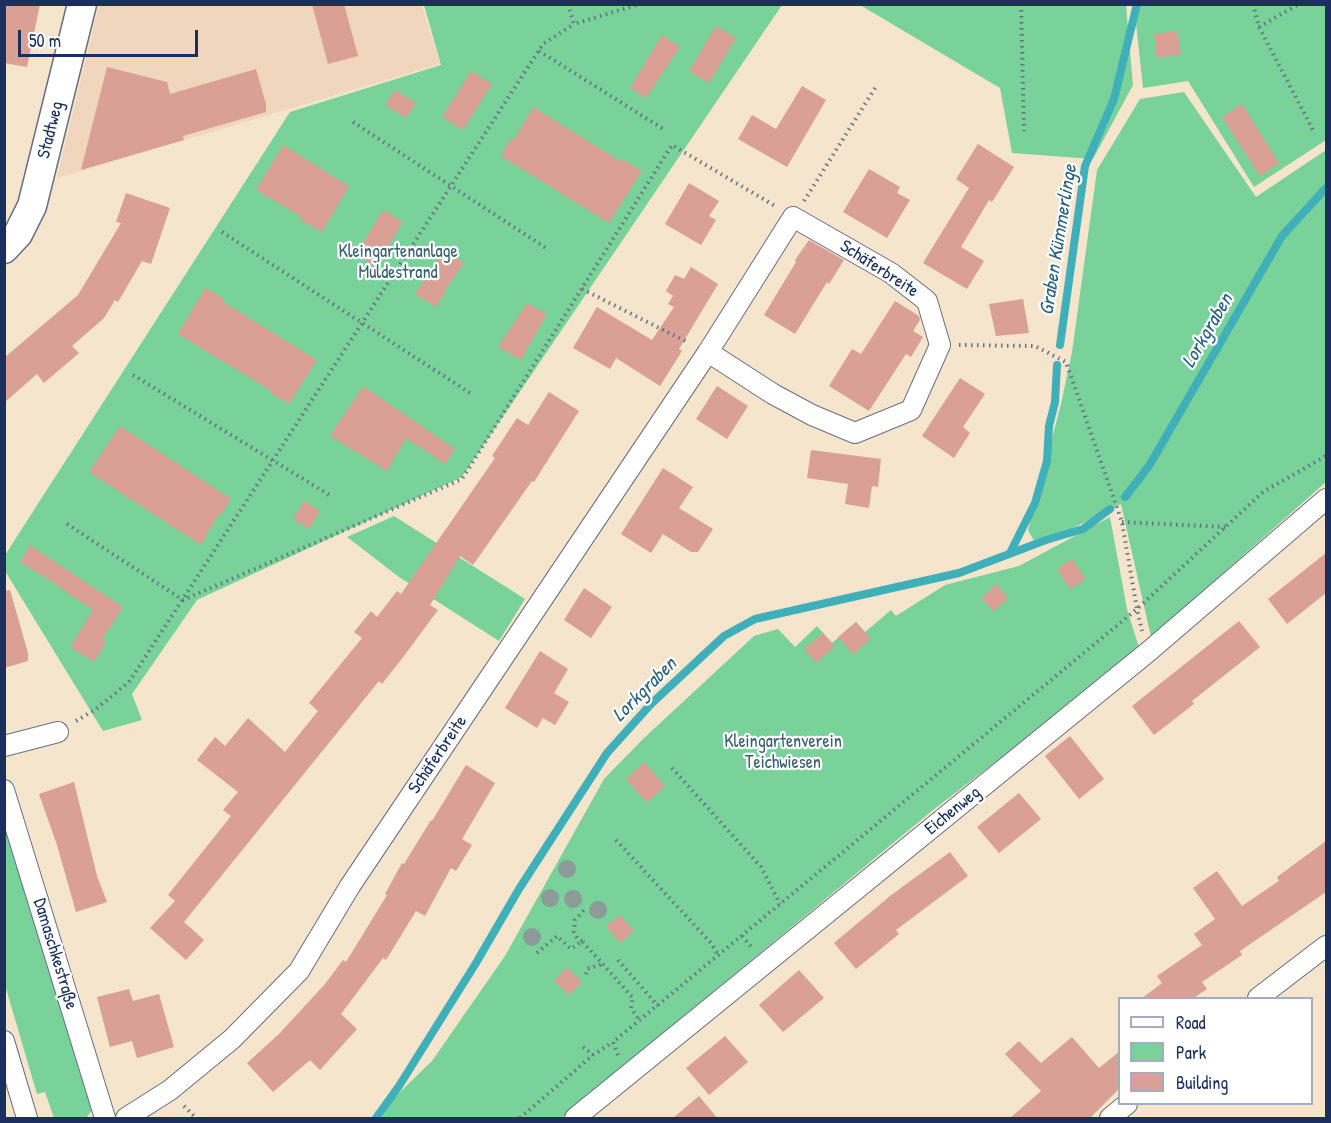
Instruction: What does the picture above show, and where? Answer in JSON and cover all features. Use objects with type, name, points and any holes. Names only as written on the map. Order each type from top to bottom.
[{"type":"street","name":"Stadtweg","points":[[4,249],[18,234],[32,206],[82,4]]},
{"type":"street","name":"Schäferbreite","points":[[126,1119],[170,1090],[232,1039],[299,971],[350,886],[708,352],[793,217],[891,273],[927,301],[940,345]]},
{"type":"street","points":[[708,352],[773,394],[812,415],[855,433],[911,410],[940,345]]},
{"type":"street","name":"Eichenweg","points":[[575,1119],[1148,652],[1326,500]]},
{"type":"street","points":[[4,746],[58,732]]},
{"type":"street","name":"Damaschkestraße","points":[[4,790],[105,1119]]},
{"type":"street","points":[[1261,997],[1326,946]]},
{"type":"street","points":[[4,1041],[27,1119]]},
{"type":"street","points":[[1110,1119],[1126,1105]]},
{"type":"path","points":[[568,4],[574,24]]},
{"type":"path","points":[[58,732],[96,709],[129,682],[543,44],[574,24],[640,4]]},
{"type":"path","points":[[1021,4],[1024,131]]},
{"type":"path","points":[[1253,4],[1258,27],[1314,132]]},
{"type":"path","points":[[1258,27],[1299,4]]},
{"type":"path","points":[[539,50],[665,130]]},
{"type":"path","points":[[183,600],[462,479],[672,145],[793,217],[877,86]]},
{"type":"path","points":[[353,122],[546,248]]},
{"type":"path","points":[[222,232],[472,395]]},
{"type":"path","points":[[582,289],[708,352]]},
{"type":"path","points":[[940,345],[1035,346],[1066,362],[1122,522],[1137,609],[1148,652]]},
{"type":"path","points":[[133,375],[331,496]]},
{"type":"path","points":[[520,1119],[593,1055],[640,1021],[1137,609],[1263,492],[1326,456]]},
{"type":"path","points":[[1122,522],[1227,527]]},
{"type":"path","points":[[67,524],[183,600]]},
{"type":"path","points":[[672,768],[761,867],[780,904]]},
{"type":"path","points":[[616,840],[711,943],[718,956]]},
{"type":"path","points":[[584,910],[575,920],[574,932],[577,938],[633,998],[631,1008],[640,1021]]},
{"type":"path","points":[[537,953],[557,936],[571,949],[582,941]]},
{"type":"path","points":[[618,960],[658,1005]]},
{"type":"path","points":[[586,974],[587,969],[603,964]]},
{"type":"path","points":[[614,1042],[627,1075]]},
{"type":"path","points":[[583,1047],[593,1055]]},
{"type":"shaded area","points":[[99,5],[422,5],[440,64],[57,178]]},
{"type":"green space","name":"Kleingartenanlage Muldestrand","points":[[424,5],[782,5],[462,477],[197,600],[132,694],[142,720],[103,731],[5,571],[5,555],[290,112],[441,65]]},
{"type":"green space","points":[[860,5],[1126,5],[1133,85],[1093,159],[1012,153],[1000,88]]},
{"type":"green space","points":[[1134,5],[1326,5],[1326,140],[1254,187],[1188,81],[1143,88]]},
{"type":"green space","points":[[1184,92],[1256,197],[1326,150],[1326,482],[1151,637],[1121,504],[1037,546],[1028,530],[1072,352],[1097,170],[1140,99]]},
{"type":"green space","points":[[394,516],[525,599],[499,641],[399,577],[347,537]]},
{"type":"green space","name":"Kleingartenverein Teichwiesen","points":[[1110,517],[1127,609],[1140,651],[933,810],[561,1118],[373,1118],[432,1061],[505,956],[604,779],[643,739],[754,636],[778,629],[795,647],[817,626],[832,643],[856,622],[865,632],[891,610],[896,616],[945,585],[1019,566]]},
{"type":"green space","points":[[4,817],[93,1109],[86,1118],[54,1118],[45,1092],[37,1094],[5,985]]},
{"type":"building","points":[[7,4],[40,4],[27,67],[4,63],[4,17]]},
{"type":"building","points":[[312,4],[344,4],[358,56],[328,64]]},
{"type":"building","points":[[716,26],[736,38],[709,83],[689,71]]},
{"type":"building","points":[[1177,31],[1181,54],[1157,58],[1154,34]]},
{"type":"building","points":[[662,35],[680,47],[646,98],[630,88]]},
{"type":"building","points":[[107,67],[167,82],[170,94],[256,69],[266,104],[266,112],[183,136],[184,140],[81,170]]},
{"type":"building","points":[[471,71],[492,84],[463,130],[442,117]]},
{"type":"building","points":[[802,86],[826,100],[787,167],[738,139],[752,115],[776,129]]},
{"type":"building","points":[[395,90],[416,103],[406,118],[385,105]]},
{"type":"building","points":[[1242,104],[1279,163],[1260,176],[1222,117]]},
{"type":"building","points":[[533,107],[620,161],[622,159],[642,171],[609,223],[501,156],[511,138],[514,140]]},
{"type":"building","points":[[978,144],[1014,167],[992,202],[989,200],[961,247],[984,261],[967,289],[923,263],[969,188],[956,179]]},
{"type":"building","points":[[283,145],[349,186],[322,232],[300,220],[302,217],[256,190]]},
{"type":"building","points":[[869,169],[900,187],[897,193],[910,200],[887,238],[843,212]]},
{"type":"building","points":[[689,183],[719,201],[709,216],[716,220],[701,245],[665,224]]},
{"type":"building","points":[[126,193],[170,208],[151,264],[142,261],[118,302],[115,300],[104,318],[72,346],[79,353],[44,383],[37,374],[4,403],[4,358],[78,295],[121,223],[116,222]]},
{"type":"building","points":[[383,210],[403,222],[376,267],[356,255]]},
{"type":"building","points":[[809,240],[844,260],[829,284],[827,282],[795,334],[764,315]]},
{"type":"building","points":[[444,250],[464,263],[436,307],[415,294]]},
{"type":"building","points":[[691,267],[718,284],[679,349],[682,351],[660,386],[616,358],[610,369],[573,348],[597,307],[652,340],[674,307],[668,304],[673,296],[666,291],[675,275],[684,279]]},
{"type":"building","points":[[205,288],[225,299],[223,302],[317,360],[289,404],[178,334]]},
{"type":"building","points":[[1023,299],[1029,333],[996,336],[989,304]]},
{"type":"building","points":[[895,301],[919,316],[920,320],[913,331],[923,337],[911,357],[906,354],[869,411],[829,386],[852,349],[861,354]]},
{"type":"building","points":[[527,303],[547,314],[521,360],[498,347]]},
{"type":"building","points":[[960,378],[985,394],[963,427],[970,433],[954,458],[922,436]]},
{"type":"building","points":[[363,386],[455,449],[445,464],[406,438],[387,471],[330,436]]},
{"type":"building","points":[[717,386],[748,406],[727,439],[696,419]]},
{"type":"building","points":[[549,392],[579,411],[534,482],[532,481],[473,565],[460,556],[430,605],[438,610],[404,656],[382,684],[379,681],[184,922],[204,940],[186,960],[150,928],[175,901],[168,895],[231,816],[223,810],[238,792],[197,760],[215,737],[225,746],[248,718],[285,752],[318,711],[309,703],[362,638],[354,632],[371,611],[377,617],[397,591],[401,594],[495,458],[492,456],[517,418],[528,425]]},
{"type":"building","points":[[120,426],[231,499],[221,515],[219,513],[201,545],[89,472]]},
{"type":"building","points":[[811,450],[881,459],[878,487],[872,486],[869,508],[845,504],[848,484],[807,478]]},
{"type":"building","points":[[663,468],[693,487],[679,508],[713,529],[698,552],[691,552],[663,534],[651,553],[621,534]]},
{"type":"building","points":[[304,501],[320,511],[309,529],[293,519]]},
{"type":"building","points":[[30,545],[123,607],[102,640],[106,643],[94,662],[70,647],[93,610],[20,562]]},
{"type":"building","points":[[1326,553],[1326,593],[1287,624],[1268,599]]},
{"type":"building","points":[[1072,559],[1086,579],[1070,589],[1057,569]]},
{"type":"building","points":[[996,584],[1008,598],[994,611],[981,598]]},
{"type":"building","points":[[584,588],[612,607],[591,638],[564,620]]},
{"type":"building","points":[[10,590],[28,653],[28,661],[4,668],[4,591]]},
{"type":"building","points":[[1239,621],[1260,647],[1192,701],[1194,704],[1154,735],[1132,706]]},
{"type":"building","points":[[856,622],[871,639],[853,654],[838,637]]},
{"type":"building","points":[[823,633],[835,646],[816,663],[804,649]]},
{"type":"building","points":[[540,651],[568,669],[554,693],[569,702],[555,725],[543,718],[537,728],[505,708]]},
{"type":"building","points":[[1070,736],[1104,779],[1079,799],[1045,756]]},
{"type":"building","points":[[644,762],[665,786],[647,803],[626,779]]},
{"type":"building","points":[[466,765],[495,783],[462,839],[472,845],[456,871],[451,868],[425,916],[416,911],[386,960],[383,958],[341,1014],[357,1029],[320,1070],[310,1060],[273,1092],[247,1063],[279,1034],[325,984],[343,960],[346,962],[387,895],[385,894],[402,863],[404,864]]},
{"type":"building","points":[[74,782],[97,876],[107,902],[76,912],[57,845],[39,794]]},
{"type":"building","points":[[1019,793],[1041,819],[999,853],[977,827]]},
{"type":"building","points":[[1326,841],[1326,892],[1240,951],[1242,955],[1202,982],[1207,989],[1195,997],[1144,997],[1162,983],[1157,976],[1202,945],[1194,934],[1215,919],[1193,888],[1217,871],[1242,906],[1279,881],[1277,877]]},
{"type":"building","points":[[950,852],[968,876],[896,930],[899,934],[856,969],[834,943],[890,896]]},
{"type":"building","points":[[620,915],[634,931],[620,943],[606,926]]},
{"type":"building","points":[[567,967],[582,982],[569,995],[554,981]]},
{"type":"building","points":[[799,970],[824,998],[783,1032],[759,1005]]},
{"type":"building","points":[[129,989],[133,1001],[159,994],[174,1047],[137,1058],[132,1041],[110,1047],[97,997]]},
{"type":"building","points":[[725,1036],[748,1062],[709,1095],[686,1068]]},
{"type":"building","points":[[1072,1037],[1099,1068],[1118,1053],[1118,1090],[1089,1119],[1009,1119],[1041,1091],[1005,1054],[1019,1041],[1041,1063]]},
{"type":"building","points":[[699,1096],[718,1119],[672,1119]]},
{"type":"waterway","name":"Graben Kümmerlinge","points":[[1060,345],[1085,166],[1114,99],[1137,4]]},
{"type":"waterway","name":"Lorkgraben","points":[[1125,497],[1149,466],[1282,236],[1326,188]]},
{"type":"waterway","name":"Graben Kümmerlinge","points":[[1010,553],[1035,503],[1047,461],[1049,426],[1055,402],[1057,365]]},
{"type":"waterway","name":"Lorkgraben","points":[[376,1118],[399,1086],[519,889],[607,753],[651,704],[724,636],[755,619],[959,573],[1046,540],[1083,529],[1110,509]]}]
